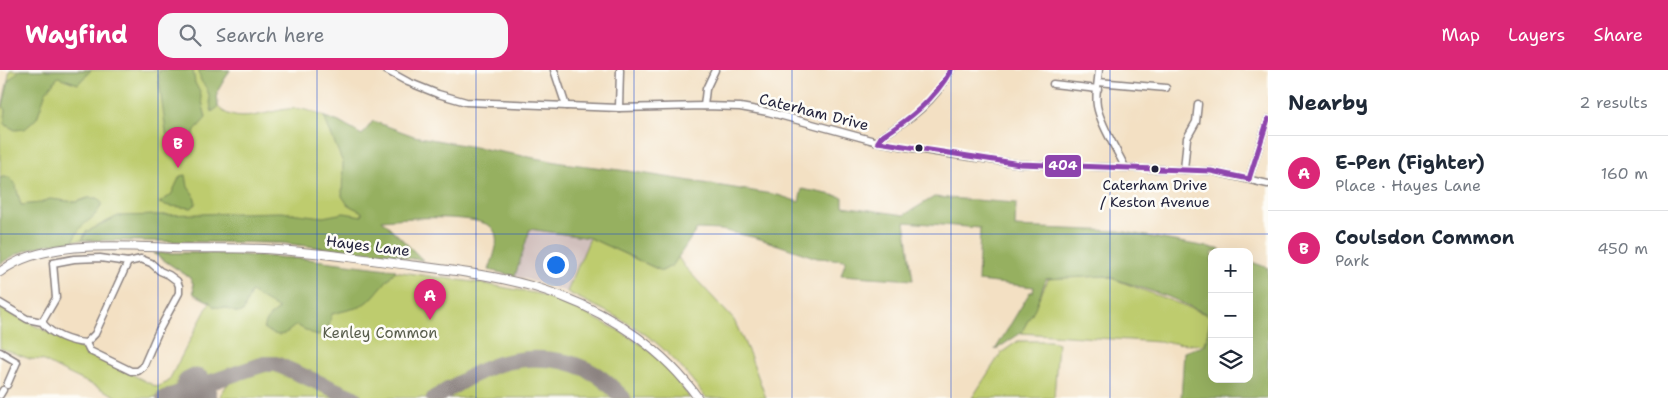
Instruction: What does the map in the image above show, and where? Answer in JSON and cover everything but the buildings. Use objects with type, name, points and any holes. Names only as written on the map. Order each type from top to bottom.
[{"type":"street","name":"Caterham Drive","points":[[386,70],[396,77],[438,94],[466,102],[619,108],[740,107],[768,112],[878,142],[935,152],[1020,164],[1211,171],[1268,184]]},
{"type":"street","points":[[396,77],[399,70]]},
{"type":"street","points":[[554,70],[566,106]]},
{"type":"street","points":[[619,108],[620,70]]},
{"type":"street","points":[[704,106],[706,89],[714,70]]},
{"type":"street","points":[[878,142],[881,137],[910,118],[929,102],[938,92],[951,70]]},
{"type":"street","points":[[1099,70],[1097,104],[1101,120],[1116,146],[1125,167]]},
{"type":"street","points":[[1054,84],[1166,88]]},
{"type":"street","points":[[1184,170],[1187,138],[1196,122],[1198,104]]},
{"type":"street","points":[[1249,179],[1268,120]]},
{"type":"street","name":"Hayes Lane","points":[[0,272],[15,263],[42,254],[89,246],[116,246],[277,250],[345,256],[477,274],[513,281],[561,296],[624,328],[672,365],[698,398]]},
{"type":"street","points":[[42,322],[56,298],[53,263],[74,258],[100,258],[128,262],[141,260],[151,263],[176,281],[179,286],[178,294],[159,330],[143,367],[138,372],[131,371],[90,351],[86,343]]},
{"type":"street","points":[[0,303],[27,319],[42,322],[46,328],[74,342],[86,343],[95,334],[128,262]]},
{"type":"street","points":[[0,352],[17,362],[3,390]]},
{"type":"shaded area","points":[[529,229],[590,238],[567,292],[515,276]]},
{"type":"green space","points":[[10,70],[230,70],[217,92],[218,107],[227,114],[247,117],[280,110],[301,109],[339,122],[382,220],[423,260],[282,243],[82,240],[41,245],[11,256],[0,264],[0,116]]},
{"type":"green space","points":[[20,70],[91,70],[78,84],[58,77],[46,92],[37,118],[25,129],[15,130],[4,124],[6,110],[3,106],[9,80]]},
{"type":"green space","points":[[160,70],[193,70],[195,83],[200,92],[206,118],[195,130],[190,148],[182,152],[169,153],[158,74]]},
{"type":"green space","points":[[199,70],[230,70],[217,92],[218,107],[212,112],[208,92],[201,81]]},
{"type":"green space","points":[[324,117],[339,122],[362,135],[373,121],[414,136],[562,163],[628,171],[778,195],[799,202],[802,189],[843,197],[843,206],[904,215],[934,197],[1016,203],[1015,227],[1119,231],[1212,248],[1208,248],[1208,315],[1169,297],[1106,276],[1046,279],[1035,308],[1021,333],[995,350],[1030,292],[1033,292],[1034,287],[978,281],[980,228],[905,222],[913,280],[841,275],[846,260],[817,258],[757,238],[721,230],[697,229],[673,265],[662,271],[590,238],[530,229],[515,276],[489,270],[496,244],[493,229],[486,224],[458,219],[382,220],[423,260],[282,243],[82,240],[86,232],[118,216],[281,212],[323,217],[344,213],[362,216],[362,212],[348,205],[342,196],[343,163]]},
{"type":"green space","points":[[186,175],[188,187],[196,203],[192,208],[159,203],[171,195],[180,176]]},
{"type":"green space","points":[[9,177],[15,183],[21,205],[39,203],[50,199],[76,202],[88,198],[97,198],[102,203],[96,214],[81,227],[73,241],[35,248],[17,254],[0,264],[0,178]]},
{"type":"green space","points":[[590,238],[662,271],[673,265],[678,257],[734,320],[750,355],[766,398],[706,398],[677,362],[642,332],[567,292]]},
{"type":"green space","name":"Kenley Common","points":[[153,253],[208,253],[307,259],[480,283],[539,294],[580,311],[618,330],[645,347],[666,366],[690,398],[628,398],[611,381],[581,363],[545,356],[520,356],[497,361],[476,369],[426,398],[362,398],[276,360],[263,361],[152,398],[120,398],[42,360],[30,359],[0,348],[0,308],[157,387],[168,382],[210,302],[194,294],[193,283],[189,277]]},
{"type":"green space","points":[[153,253],[208,253],[307,259],[396,270],[373,297],[360,307],[332,314],[327,332],[317,336],[296,325],[284,334],[277,335],[263,328],[270,316],[279,309],[251,292],[243,312],[237,313],[226,308],[214,307],[210,302],[194,294],[193,283],[189,277]]},
{"type":"green space","points":[[1253,262],[1268,268],[1268,398],[1181,398],[1184,352],[1205,345],[1208,330],[1208,383],[1253,383]]},
{"type":"green space","points":[[1106,276],[1208,315],[1208,330],[1205,345],[1021,333],[1049,278]]},
{"type":"green space","points":[[1018,341],[1051,341],[1058,343],[1054,398],[972,398],[1001,353]]},
{"type":"green space","points":[[518,364],[559,366],[571,369],[593,380],[616,398],[445,398],[495,371]]},
{"type":"green space","points":[[275,369],[339,398],[222,398],[221,394],[229,382]]},
{"type":"taxiway","points":[[434,398],[490,367],[523,359],[549,359],[574,364],[597,375],[623,398]]},
{"type":"taxiway","points":[[164,398],[264,364],[276,364],[354,398]]},
{"type":"runway","points":[[195,388],[198,398]]},
{"type":"transit line","name":"404","points":[[878,142],[881,137],[921,108],[937,91],[951,70]]},
{"type":"transit line","name":"404","points":[[1249,179],[1268,119]]},
{"type":"transit line","name":"404","points":[[878,142],[1020,164],[1211,171],[1249,179]]},
{"type":"place","name":"Coulsdon Common","points":[[178,168]]},
{"type":"place","name":"Caterham Drive / Keston Avenue","points":[[1155,169]]},
{"type":"place","name":"E-Pen (Fighter)","points":[[430,320]]}]
